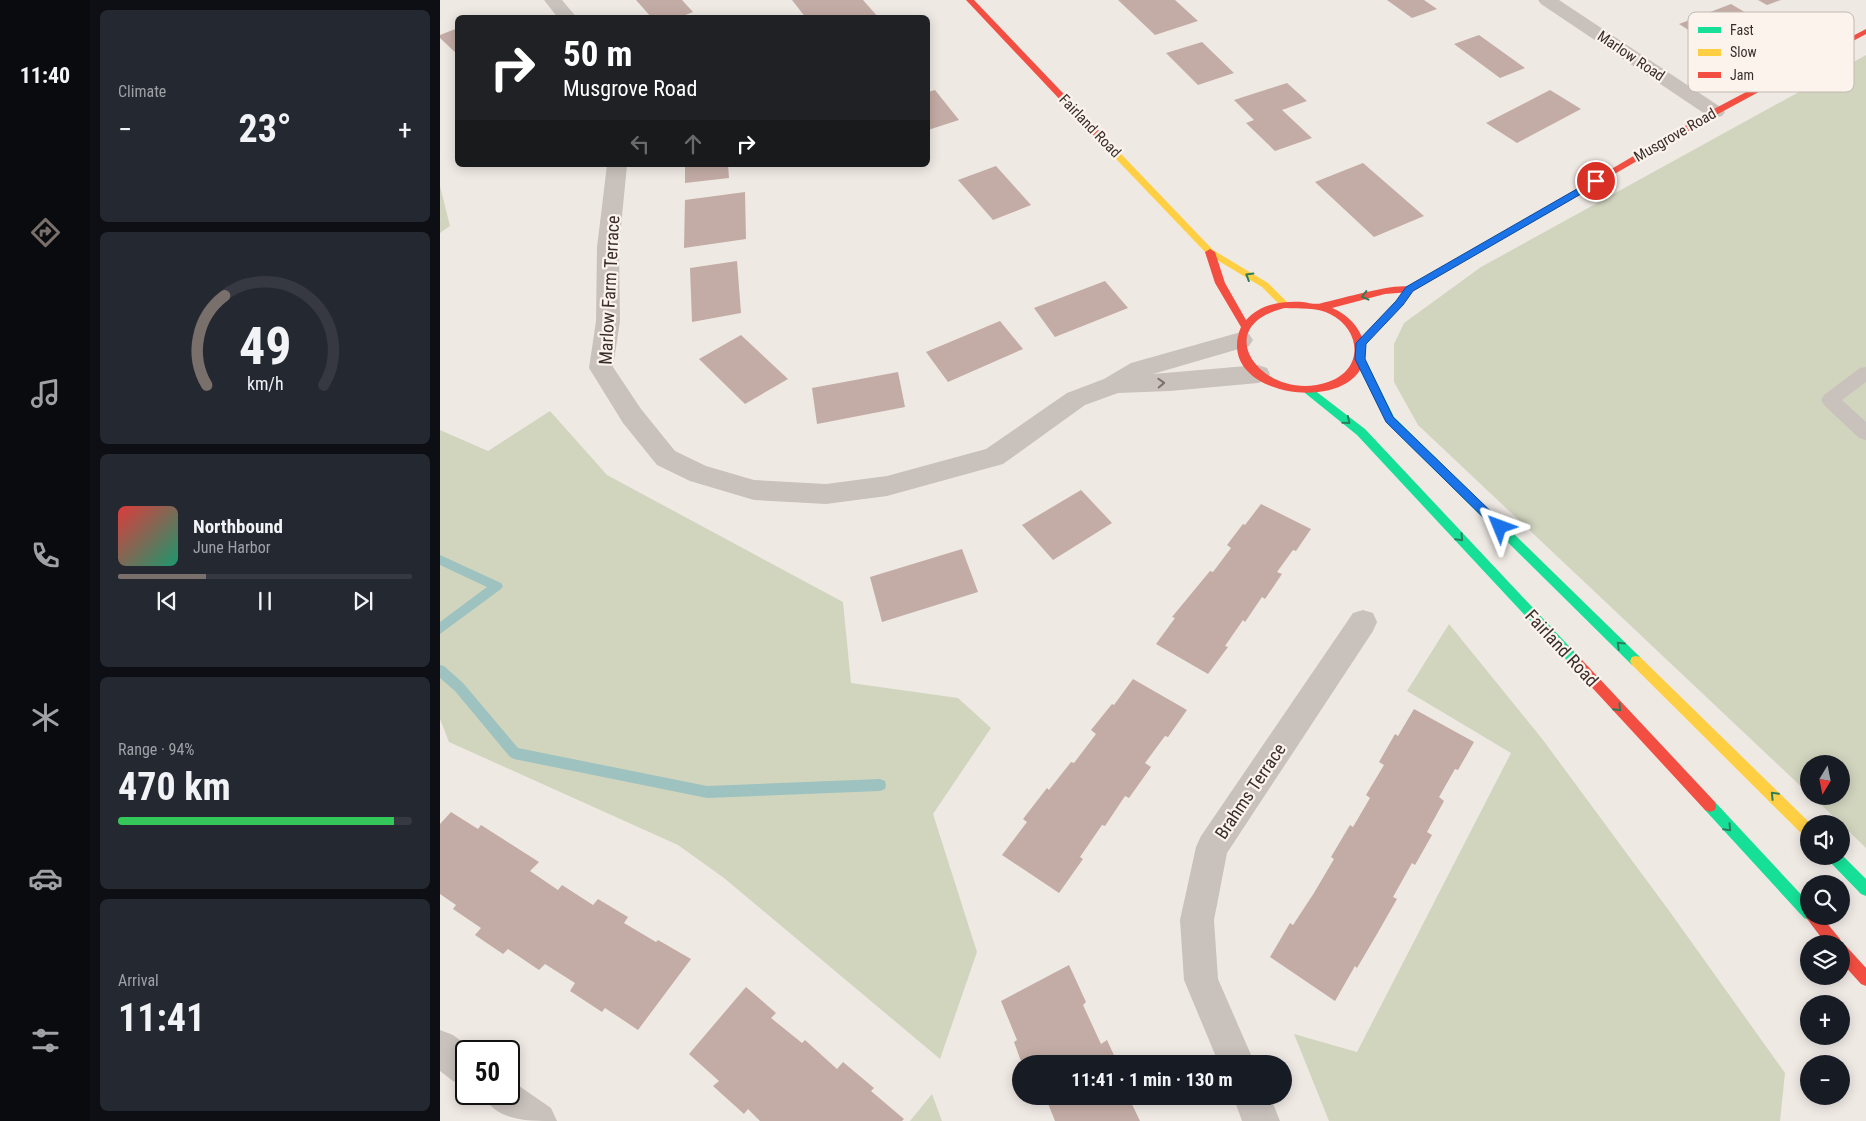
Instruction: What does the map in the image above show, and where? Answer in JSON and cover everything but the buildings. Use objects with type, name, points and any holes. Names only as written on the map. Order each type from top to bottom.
[{"type":"main road","name":"Fairland Road","points":[[970,0],[1210,252],[1265,285],[1285,304]]},
{"type":"main road","name":"Musgrove Road","points":[[1854,37],[1866,31]]},
{"type":"main road","name":"Musgrove Road","points":[[1361,343],[1400,303],[1410,289],[1752,92]]},
{"type":"main road","name":"Fairland Road","points":[[1210,252],[1220,283],[1243,334]]},
{"type":"main road","name":"Musgrove Road","points":[[1321,307],[1385,291],[1410,289]]},
{"type":"main road","points":[[1285,304],[1321,307],[1340,315],[1352,326],[1361,343],[1360,359],[1350,375],[1338,383],[1309,390],[1288,388],[1270,382],[1258,374],[1245,361],[1243,334],[1252,319],[1263,311],[1285,304]]},
{"type":"main road","points":[[1360,359],[1390,419],[1800,822]]},
{"type":"main road","name":"Fairland Road","points":[[1309,390],[1361,432],[1800,903]]},
{"type":"main road","points":[[1843,865],[1866,889]]},
{"type":"main road","points":[[1819,925],[1828,935]]},
{"type":"main road","points":[[1850,960],[1866,979]]},
{"type":"street","points":[[553,0],[566,15]]},
{"type":"street","name":"Marlow Road","points":[[1547,0],[1715,112]]},
{"type":"street","name":"Marlow Farm Terrace","points":[[617,167],[608,247],[608,321],[601,368],[632,416],[666,458],[699,474],[754,490],[826,494],[887,486],[994,457],[1076,399],[1113,385],[1140,369],[1243,334]]},
{"type":"street","name":"Marlow Farm Terrace","points":[[1113,385],[1258,374]]},
{"type":"street","name":"Brahms Terrace","points":[[1233,1055],[1201,980],[1197,920],[1212,847],[1363,622]]},
{"type":"street","points":[[440,1048],[455,1060]]},
{"type":"street","points":[[516,1105],[538,1121]]},
{"type":"street","points":[[1255,1105],[1261,1121]]},
{"type":"lane","points":[[1866,373],[1830,400],[1866,433]]},
{"type":"green space","points":[[1866,55],[1866,848],[1850,833],[1850,815],[1832,815],[1821,805],[1850,805],[1850,755],[1800,755],[1800,786],[1418,425],[1394,382],[1394,344],[1404,323],[1481,267],[1799,92],[1854,92],[1854,62]]},
{"type":"green space","points":[[440,186],[450,226],[440,233]]},
{"type":"green space","points":[[550,411],[607,475],[843,602],[851,683],[958,698],[991,728],[933,814],[977,952],[940,1059],[724,878],[678,845],[449,742],[440,719],[440,430],[488,451]]},
{"type":"green space","points":[[1449,624],[1543,740],[1670,912],[1785,1073],[1780,1121],[1329,1121],[1294,1034],[1357,1052],[1511,753],[1407,691]]},
{"type":"green space","points":[[932,1094],[942,1121],[910,1121]]},
{"type":"waterway","points":[[440,560],[497,586],[440,629]]},
{"type":"waterway","points":[[440,670],[459,687],[514,753],[707,792],[880,785]]},
{"type":"traffic: fast","points":[[1360,359],[1390,419],[1636,661]]},
{"type":"traffic: fast","points":[[1309,390],[1361,432],[1578,664]]},
{"type":"traffic: fast","points":[[1710,806],[1800,903]]},
{"type":"traffic: fast","points":[[1843,865],[1866,889]]},
{"type":"traffic: slow","points":[[1100,137],[1210,252],[1265,285],[1285,305]]},
{"type":"traffic: slow","points":[[1361,343],[1400,303],[1410,289],[1515,228]]},
{"type":"traffic: slow","points":[[1636,661],[1800,822]]},
{"type":"traffic: jam","points":[[970,0],[1100,137]]},
{"type":"traffic: jam","points":[[1854,37],[1866,31]]},
{"type":"traffic: jam","points":[[1515,228],[1752,92]]},
{"type":"traffic: jam","points":[[1210,252],[1220,283],[1246,327]]},
{"type":"traffic: jam","points":[[1321,307],[1385,291],[1410,289]]},
{"type":"traffic: jam","points":[[1285,305],[1310,306],[1334,312],[1345,319],[1353,328],[1358,338],[1359,360],[1354,370],[1346,378],[1324,387],[1297,390],[1282,387],[1272,382],[1262,376],[1247,361],[1242,341],[1246,327],[1253,318],[1263,311],[1285,305]]},
{"type":"traffic: jam","points":[[1578,664],[1710,806]]},
{"type":"traffic: jam","points":[[1819,925],[1828,935]]},
{"type":"traffic: jam","points":[[1850,961],[1866,979]]},
{"type":"route","points":[[1500,527],[1390,419],[1360,359],[1361,343],[1400,303],[1410,289],[1596,181]]}]
